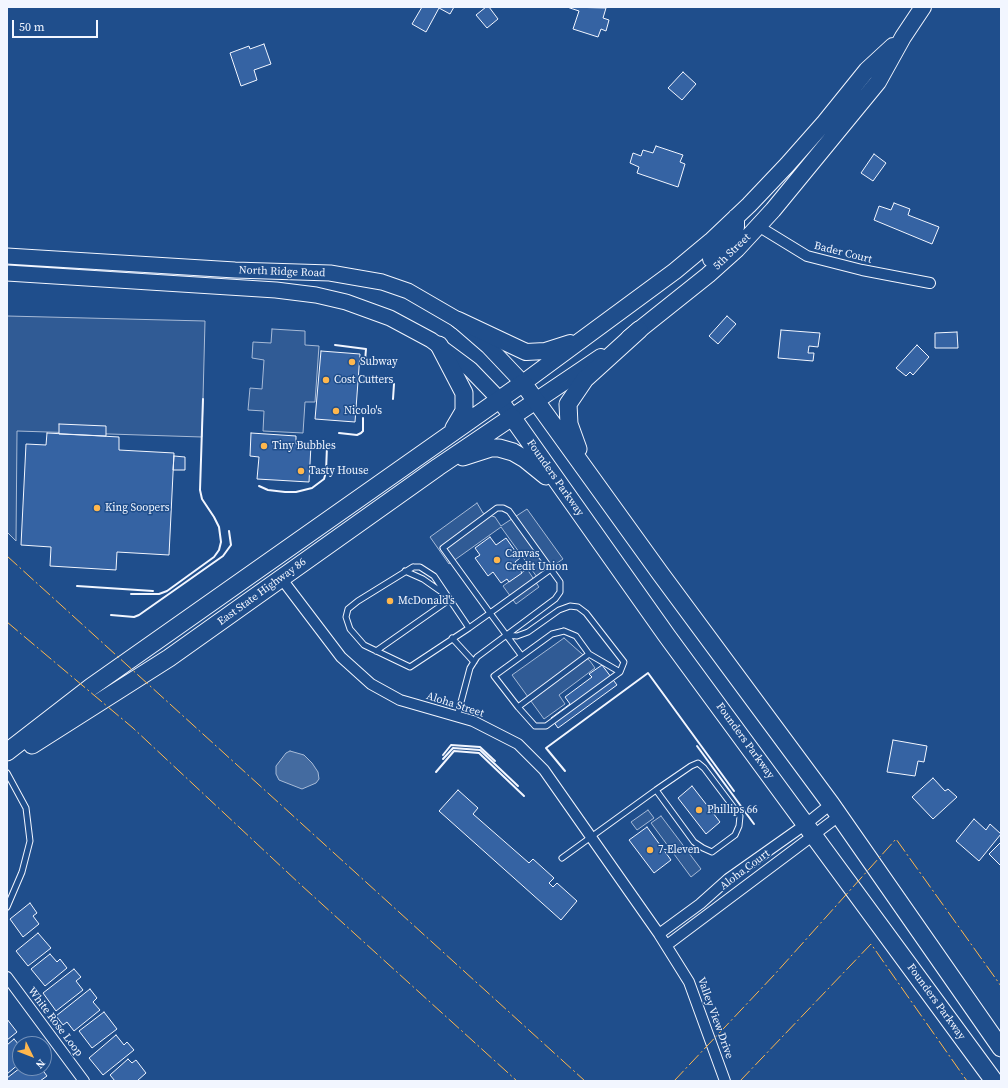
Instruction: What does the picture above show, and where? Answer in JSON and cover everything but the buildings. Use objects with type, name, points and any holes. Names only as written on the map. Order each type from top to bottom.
[{"type":"highway","points":[[587,471],[569,424],[568,404],[585,379],[639,330]]},
{"type":"highway","points":[[431,448],[455,427],[460,419],[465,405],[462,387],[439,345]]},
{"type":"highway","points":[[523,383],[835,810],[1001,1048]]},
{"type":"highway","name":"5th Street","points":[[499,399],[523,383]]},
{"type":"highway","name":"East State Highway 86","points":[[7,752],[91,687],[499,399]]},
{"type":"highway","name":"East State Highway 86","points":[[7,761],[169,658],[438,467],[512,417]]},
{"type":"highway","name":"Founders Parkway","points":[[512,417],[579,512],[994,1081]]},
{"type":"highway","points":[[438,467],[491,448],[513,452],[537,468],[579,512]]},
{"type":"main road","name":"5th Street","points":[[512,417],[639,330],[708,274],[758,226],[848,120],[878,82],[903,37],[923,7]]},
{"type":"main road","name":"5th Street","points":[[523,383],[675,271],[736,217],[787,165],[867,70],[903,37]]},
{"type":"main road","points":[[758,226],[756,221],[760,211],[828,130],[847,95]]},
{"type":"main road","points":[[616,347],[725,245],[736,227],[736,217]]},
{"type":"main road","name":"North Ridge Road","points":[[7,256],[235,270],[274,270],[343,275],[382,282],[408,291],[458,320],[488,346],[523,383]]},
{"type":"main road","name":"North Ridge Road","points":[[7,273],[276,290],[316,294],[353,304],[390,318],[439,345],[470,369],[490,387],[499,399]]},
{"type":"main road","points":[[458,320],[526,352],[545,352],[586,338]]},
{"type":"main road","name":"Founders Parkway","points":[[499,399],[512,417]]},
{"type":"street","name":"Bader Court","points":[[758,226],[807,256],[862,270],[930,283]]},
{"type":"street","name":"Aloha Street","points":[[281,578],[341,657],[358,674],[371,684],[400,700],[473,721],[518,744],[544,770],[667,945]]},
{"type":"street","name":"Aloha Court","points":[[667,945],[835,810]]},
{"type":"street","name":"Aloha Court","points":[[659,934],[700,904],[728,879],[810,830],[835,810]]},
{"type":"street","name":"Valley View Drive","points":[[667,945],[689,982],[725,1081]]},
{"type":"street","name":"White Rose Loop","points":[[7,977],[84,1081]]},
{"type":"lane","points":[[457,717],[470,668],[477,657],[506,635],[554,598],[560,592],[560,582],[509,511],[503,508],[497,508],[443,548],[506,635],[521,656]]},
{"type":"lane","points":[[469,628],[444,593],[439,582],[420,567],[413,567],[405,571],[358,601],[348,609],[346,617],[350,629],[364,645],[410,667],[469,628],[551,569]]},
{"type":"lane","points":[[405,571],[423,579],[444,593]]},
{"type":"lane","points":[[376,652],[449,600]]},
{"type":"lane","points":[[506,635],[517,636],[528,632],[559,610],[570,606],[578,607],[586,613],[608,644],[621,656],[624,662],[620,672],[546,726],[535,726],[494,676],[552,634],[564,631],[576,636],[589,654],[620,672]]},
{"type":"lane","points":[[452,638],[474,662]]},
{"type":"lane","points":[[518,707],[589,654]]},
{"type":"lane","points":[[562,858],[656,790],[690,766],[698,763],[704,768],[740,816],[739,826],[735,835],[712,852],[703,848],[694,842],[656,790]]},
{"type":"lane","points":[[7,773],[26,808],[30,841],[22,872],[7,907]]},
{"type":"shaded area","points":[[7,316],[205,321],[202,437],[17,431],[16,541],[7,532]]},
{"type":"shaded area","points":[[272,329],[305,331],[305,345],[319,346],[315,402],[305,402],[303,433],[263,431],[264,411],[248,410],[250,388],[262,389],[264,360],[252,358],[253,342],[271,343]]},
{"type":"shaded area","points":[[477,503],[483,513],[495,517],[501,526],[527,509],[563,559],[537,577],[501,527],[449,564],[430,537]]},
{"type":"shaded area","points":[[527,569],[539,587],[516,604],[503,586]]},
{"type":"shaded area","points":[[564,638],[590,661],[595,668],[559,695],[565,704],[544,719],[512,675]]},
{"type":"shaded area","points":[[290,751],[304,755],[312,763],[318,772],[319,779],[316,783],[302,789],[279,780],[276,774],[276,766],[286,753]]},
{"type":"shaded area","points":[[648,810],[654,818],[637,830],[631,822]]},
{"type":"shaded area","points":[[661,816],[701,869],[691,877],[651,823]]},
{"type":"wall","points":[[335,345],[366,349],[365,361]]},
{"type":"wall","points":[[393,399],[394,384]]},
{"type":"wall","points":[[131,594],[159,594],[167,591],[214,557],[219,550],[221,542],[219,527],[202,499],[200,490],[203,399]]},
{"type":"wall","points":[[339,433],[357,435],[361,433],[363,431],[363,418]]},
{"type":"wall","points":[[259,486],[268,490],[285,492],[296,492],[312,488],[324,479],[326,472],[327,446]]},
{"type":"wall","points":[[111,615],[134,617],[139,615],[223,556],[231,545],[229,531]]},
{"type":"wall","points":[[77,586],[153,591]]},
{"type":"wall","points":[[565,771],[546,748],[648,673],[734,791]]},
{"type":"wall","points":[[443,755],[451,745],[480,747],[495,761]]},
{"type":"wall","points":[[697,746],[754,824]]},
{"type":"wall","points":[[443,759],[453,748],[480,750],[518,786]]},
{"type":"wall","points":[[436,772],[454,751],[479,753],[524,796]]},
{"type":"power","points":[[7,556],[585,1081]]},
{"type":"power","points":[[7,622],[133,728],[301,885],[517,1081]]},
{"type":"power","points":[[674,1081],[775,974],[896,839],[1001,986]]},
{"type":"power","points":[[740,1081],[871,944],[967,1081]]},
{"type":"place","name":"Subway","points":[[352,362]]},
{"type":"place","name":"Cost Cutters","points":[[326,380]]},
{"type":"place","name":"Nicolo's","points":[[336,411]]},
{"type":"place","name":"Tiny Bubbles","points":[[264,446]]},
{"type":"place","name":"Tasty House","points":[[301,471]]},
{"type":"place","name":"King Soopers","points":[[97,508]]},
{"type":"place","name":"Canvas Credit Union","points":[[497,560]]},
{"type":"place","name":"McDonald's","points":[[390,601]]},
{"type":"place","name":"Phillips 66","points":[[699,810]]},
{"type":"place","name":"7-Eleven","points":[[650,850]]}]
